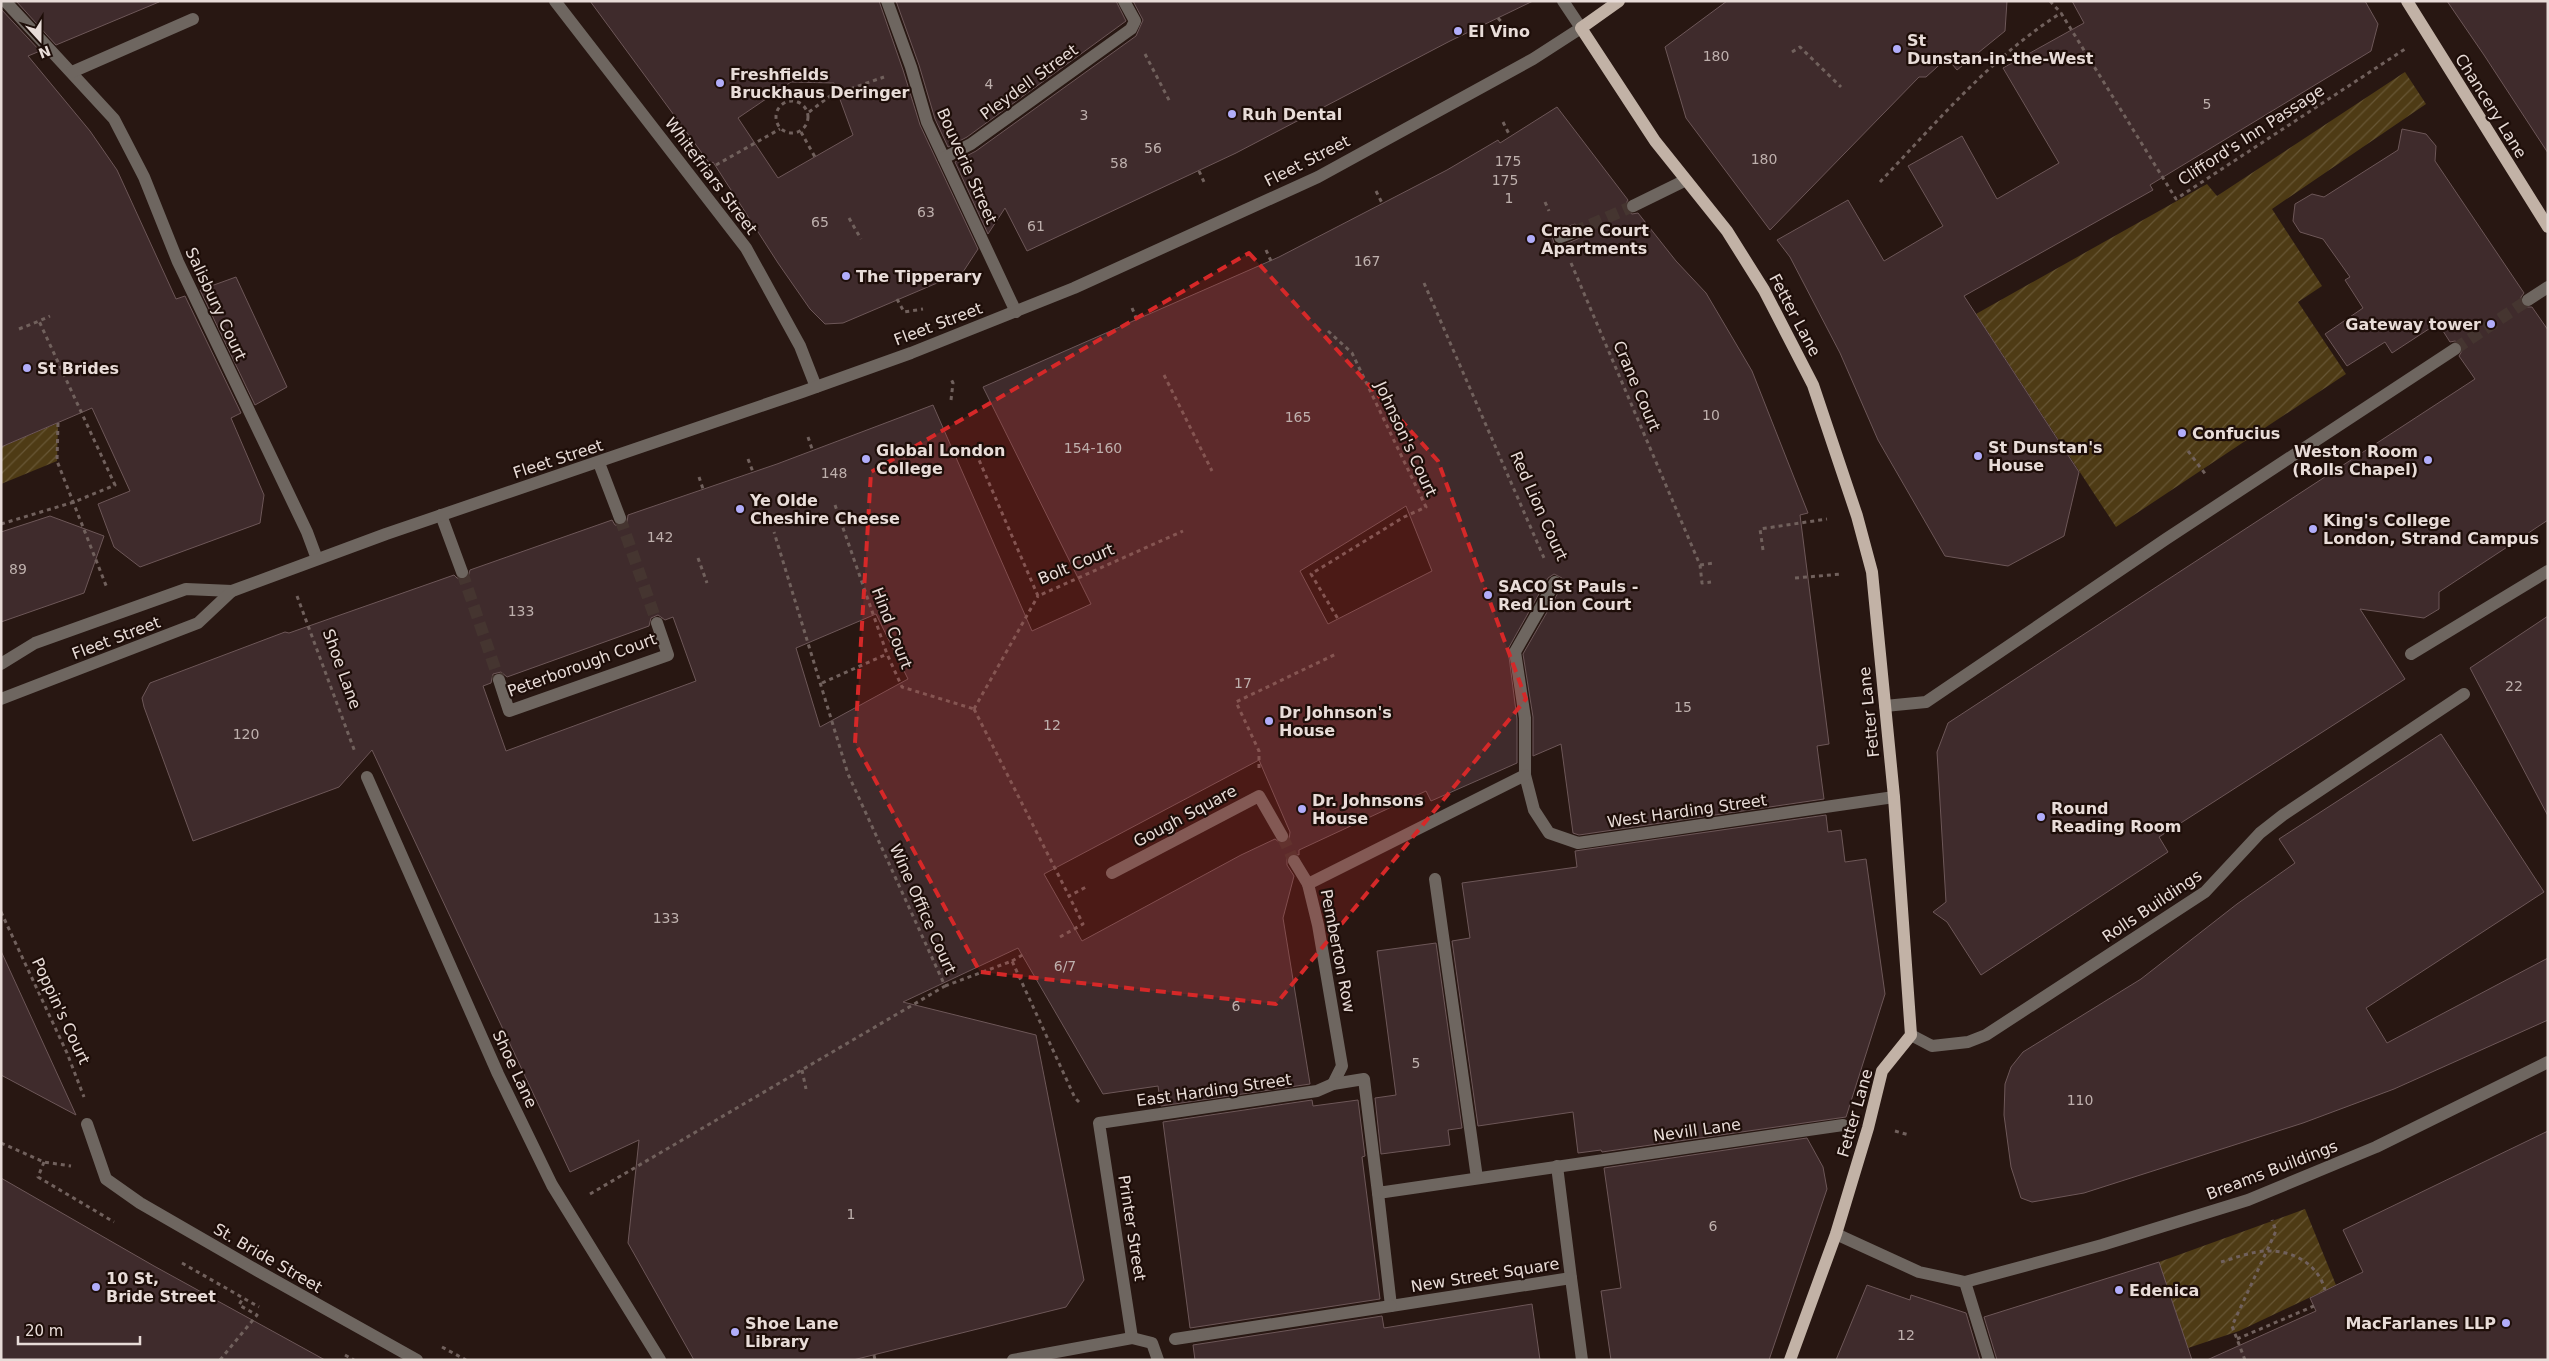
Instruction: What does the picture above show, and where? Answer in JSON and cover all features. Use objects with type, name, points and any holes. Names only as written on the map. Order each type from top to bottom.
[{"type":"main road","name":"Fleet Street","points":[[1581,28],[1619,1]]},
{"type":"main road","name":"Chancery Lane","points":[[2408,1],[2548,227]]},
{"type":"main road","name":"Fetter Lane","points":[[1581,28],[1655,141],[1727,231],[1764,290],[1814,385],[1857,516],[1872,572],[1894,796],[1911,1035],[1882,1071],[1868,1128],[1836,1234],[1790,1360]]},
{"type":"street","name":"Salisbury Court","points":[[5,1],[114,120],[144,177],[178,262],[307,532],[317,559]]},
{"type":"street","name":"Whitefriars Street","points":[[555,1],[746,248],[804,354],[816,387]]},
{"type":"street","name":"Bouverie Street","points":[[887,1],[911,67],[927,122],[1016,312]]},
{"type":"street","name":"Pleydell Street","points":[[944,158],[971,144],[1131,29],[1135,21],[1124,1]]},
{"type":"street","points":[[1564,1],[1581,28]]},
{"type":"street","points":[[72,72],[193,19]]},
{"type":"street","name":"Fleet Street","points":[[1,699],[198,623],[232,591],[441,515],[599,463],[816,387],[1016,312],[1202,231],[1318,176],[1533,59],[1581,28]]},
{"type":"street","points":[[1633,206],[1686,180]]},
{"type":"street","points":[[1560,237],[1574,232]]},
{"type":"street","points":[[2528,300],[2548,287]]},
{"type":"street","points":[[1885,706],[1926,702],[2166,540],[2455,349]]},
{"type":"street","points":[[599,463],[620,518]]},
{"type":"street","points":[[441,515],[462,572]]},
{"type":"street","points":[[2412,654],[2548,571]]},
{"type":"street","name":"Red Lion Court","points":[[1525,775],[1525,718],[1515,652],[1555,582]]},
{"type":"street","name":"Fleet Street","points":[[1,664],[35,643],[186,589],[232,591]]},
{"type":"street","name":"Peterborough Court","points":[[499,680],[509,711],[668,655],[657,623]]},
{"type":"street","name":"Rolls Buildings","points":[[1911,1035],[1932,1046],[1968,1042],[1986,1035],[2190,902],[2222,876],[2260,833],[2283,814],[2464,694]]},
{"type":"street","name":"West Harding Street","points":[[1525,775],[1534,810],[1550,833],[1578,842],[1894,796]]},
{"type":"street","name":"Pemberton Row","points":[[1332,1084],[1342,1066],[1308,884],[1525,775]]},
{"type":"street","name":"Shoe Lane","points":[[367,778],[498,1074],[552,1184],[660,1360]]},
{"type":"street","name":"Gough Square","points":[[1112,873],[1260,796],[1282,836]]},
{"type":"street","points":[[1294,861],[1308,884]]},
{"type":"street","points":[[1435,879],[1477,1178]]},
{"type":"street","name":"Breams Buildings","points":[[1965,1282],[2102,1245],[2248,1200],[2376,1146],[2548,1062]]},
{"type":"street","name":"New Street Square","points":[[1332,1084],[1364,1079],[1391,1306]]},
{"type":"street","name":"East Harding Street","points":[[1099,1123],[1317,1091],[1332,1084]]},
{"type":"street","name":"Printer Street","points":[[1099,1123],[1132,1338]]},
{"type":"street","points":[[87,1124],[106,1179]]},
{"type":"street","name":"Nevill Lane","points":[[1557,1166],[1843,1125]]},
{"type":"street","points":[[1378,1193],[1557,1166]]},
{"type":"street","name":"New Street Square","points":[[1175,1339],[1571,1278],[1557,1166]]},
{"type":"street","name":"St. Bride Street","points":[[106,1179],[140,1203],[417,1360]]},
{"type":"street","points":[[1836,1234],[1920,1272],[1965,1282],[1989,1360]]},
{"type":"street","points":[[1571,1278],[1582,1360]]},
{"type":"street","points":[[1013,1360],[1132,1338],[1152,1343],[1158,1360]]},
{"type":"path","name":"Clifford's Inn Passage","points":[[2050,1],[2061,12],[2176,198],[2410,46]]},
{"type":"path","points":[[1880,182],[1988,67],[2041,25],[2061,12]]},
{"type":"path","points":[[1498,18],[1505,26]]},
{"type":"path","points":[[1141,46],[1170,102]]},
{"type":"path","points":[[1792,52],[1800,47],[1841,87]]},
{"type":"path","points":[[808,112],[830,96],[892,74]]},
{"type":"path","points":[[789,101],[801,102],[808,112],[808,123],[802,132],[790,134],[780,129],[775,118],[779,107],[789,101]]},
{"type":"path","points":[[1503,122],[1510,136]]},
{"type":"path","points":[[728,158],[780,129]]},
{"type":"path","points":[[802,132],[815,156]]},
{"type":"path","points":[[1199,171],[1204,182]]},
{"type":"path","points":[[1376,191],[1382,203]]},
{"type":"path","name":"Crane Court","points":[[1545,202],[1700,565],[1702,583],[1711,582]]},
{"type":"path","points":[[849,218],[861,239]]},
{"type":"path","points":[[1266,250],[1272,261]]},
{"type":"path","name":"Red Lion Court","points":[[1424,284],[1555,582]]},
{"type":"path","points":[[897,299],[904,312],[923,309]]},
{"type":"path","points":[[1132,308],[1137,320]]},
{"type":"path","points":[[19,329],[50,316]]},
{"type":"path","points":[[1,524],[74,502],[115,485],[39,321]]},
{"type":"path","name":"Johnson's Court","points":[[1328,331],[1352,353],[1426,507],[1404,518],[1311,574],[1338,620]]},
{"type":"path","points":[[1164,375],[1212,471]]},
{"type":"path","points":[[951,379],[954,383],[951,400]]},
{"type":"path","points":[[58,423],[57,461],[110,596]]},
{"type":"path","points":[[808,437],[813,452]]},
{"type":"path","points":[[2188,451],[2206,475]]},
{"type":"path","name":"Bolt Court","points":[[976,452],[1038,596],[1183,531]]},
{"type":"path","points":[[748,460],[753,472]]},
{"type":"path","points":[[699,477],[702,489]]},
{"type":"path","name":"Hind Court","points":[[835,505],[887,654],[902,688],[974,709]]},
{"type":"path","points":[[1763,550],[1760,530],[1827,519]]},
{"type":"path","name":"Wine Office Court","points":[[584,1197],[945,986],[848,774],[822,683],[774,532]]},
{"type":"path","points":[[698,558],[707,583]]},
{"type":"path","points":[[1700,565],[1714,563]]},
{"type":"path","points":[[1795,578],[1842,574]]},
{"type":"path","points":[[1038,596],[974,709],[1083,924],[1060,937]]},
{"type":"path","name":"Shoe Lane","points":[[301,605],[352,744]]},
{"type":"path","points":[[822,683],[887,654]]},
{"type":"path","points":[[1260,796],[1259,751],[1236,702],[1336,654]]},
{"type":"path","points":[[1069,896],[1112,873]]},
{"type":"path","name":"Poppin's Court","points":[[1,912],[80,1084],[87,1107],[87,1124]]},
{"type":"path","points":[[945,986],[1012,961],[1026,953]]},
{"type":"path","points":[[1012,961],[1075,1098],[1086,1109]]},
{"type":"path","points":[[802,1070],[806,1089]]},
{"type":"path","points":[[1895,1131],[1909,1135]]},
{"type":"path","points":[[1,1143],[44,1162],[66,1164],[106,1179]]},
{"type":"path","points":[[2245,1360],[2232,1326],[2276,1231]]},
{"type":"path","points":[[2221,1262],[2267,1251],[2296,1256],[2314,1268],[2325,1290]]},
{"type":"path","points":[[220,1360],[257,1316],[239,1305],[243,1299]]},
{"type":"path","points":[[2237,1339],[2314,1306]]},
{"type":"path","points":[[874,1355],[875,1360]]},
{"type":"highlighted area","points":[[1249,253],[1438,461],[1526,699],[1276,1004],[980,972],[855,743],[871,472]]},
{"type":"shaded area","points":[[2405,72],[2426,104],[2272,209],[2322,286],[2298,302],[2346,374],[2116,527],[1976,314],[2207,184],[2217,196]]},
{"type":"shaded area","points":[[58,423],[57,461],[1,484],[1,447]]},
{"type":"shaded area","points":[[2305,1209],[2336,1285],[2239,1331],[2188,1348],[2159,1262]]},
{"type":"building","points":[[16,1],[159,1],[159,2],[56,45]]},
{"type":"building","points":[[590,1],[879,1],[920,125],[978,249],[963,272],[843,323],[825,324],[810,309],[778,263],[713,162],[710,164]],"holes":[[[791,82],[834,83],[853,135],[778,178],[738,118]]]},
{"type":"building","points":[[896,1],[1116,1],[1126,21],[967,137],[948,147],[935,119],[919,65]]},
{"type":"building","points":[[1133,1],[1533,1],[1450,41],[1236,153],[1027,251],[1005,208],[988,234],[955,162],[976,151],[1136,36],[1143,20]]},
{"type":"building","points":[[1727,1],[2007,1],[2005,31],[1957,70],[1947,58],[1926,77],[1919,77],[1770,230],[1686,118],[1665,47]]},
{"type":"building","points":[[2072,1],[2365,1],[2378,24],[2371,51],[2150,185],[2153,190],[1964,296],[2079,472],[2064,536],[2008,566],[1945,556],[1878,440],[1840,353],[1790,257],[1777,240],[1848,200],[1884,261],[1943,226],[1908,166],[1962,136],[1997,199],[2059,163],[2003,68],[2084,23]]},
{"type":"building","points":[[2447,1],[2548,1],[2548,153],[2484,55]]},
{"type":"building","points":[[1,9],[40,51],[28,56],[90,131],[117,170],[176,299],[185,296],[241,413],[231,418],[264,495],[260,523],[140,567],[114,547],[98,504],[130,491],[92,408],[1,447]]},
{"type":"building","points":[[1557,107],[1628,200],[1625,205],[1626,210],[1632,214],[1638,213],[1676,261],[1706,293],[1752,371],[1808,513],[1800,515],[1829,744],[1817,746],[1824,799],[1579,835],[1573,833],[1561,744],[1533,756],[1533,717],[1523,654],[1562,586],[1562,578],[1554,574],[1548,578],[1508,649],[1517,719],[1517,763],[1431,801],[1426,791],[1299,850],[1299,855],[1293,853],[1287,858],[1287,865],[1294,876],[1283,918],[1310,1084],[1161,1106],[1158,1086],[1103,1094],[1018,948],[903,1002],[1036,1035],[1084,1280],[1066,1307],[853,1360],[694,1360],[628,1243],[639,1140],[570,1172],[372,750],[339,787],[193,841],[144,707],[142,698],[150,683],[285,632],[289,633],[454,575],[464,580],[468,577],[470,570],[612,520],[615,525],[622,526],[627,523],[628,515],[777,464],[933,405],[1032,631],[1091,604],[983,387],[1279,257],[1447,170],[1498,140],[1500,143]],"holes":[[[1575,224],[1581,229],[1580,238],[1563,245],[1554,243],[1552,236],[1554,231]],[[1406,506],[1432,571],[1328,624],[1300,571]],[[876,614],[908,679],[820,727],[796,648]],[[658,615],[665,620],[673,617],[696,681],[506,751],[483,686],[491,683],[493,674],[501,672],[507,677],[649,626],[651,618]],[[1259,760],[1290,832],[1289,840],[1282,844],[1275,839],[1241,855],[1082,941],[1044,874]]]},
{"type":"building","points":[[2402,129],[2426,134],[2436,146],[2435,161],[2524,293],[2521,297],[2521,304],[2525,307],[2532,307],[2548,330],[2548,520],[2439,592],[2439,609],[2424,618],[2360,609],[2405,679],[2159,837],[2168,852],[1981,975],[1947,922],[1933,912],[1946,902],[1937,752],[1948,723],[2475,379],[2459,356],[2463,349],[2461,344],[2455,341],[2450,342],[2438,323],[2392,353],[2385,342],[2347,366],[2325,334],[2363,308],[2345,280],[2350,277],[2323,239],[2300,232],[2293,221],[2295,204],[2312,194],[2324,197],[2398,150]]},
{"type":"building","points":[[236,277],[287,387],[255,405],[200,290]]},
{"type":"building","points":[[50,516],[104,536],[84,593],[1,622],[1,532]]},
{"type":"building","points":[[2548,616],[2548,816],[2470,668]]},
{"type":"building","points":[[2441,734],[2544,892],[2366,1008],[2387,1043],[2548,958],[2548,1020],[2394,1089],[2303,1123],[2084,1193],[2032,1202],[2021,1198],[2011,1167],[2004,1115],[2005,1084],[2011,1067],[2023,1052],[2141,979],[2237,904],[2295,863],[2279,839]]},
{"type":"building","points":[[1826,815],[1828,832],[1841,830],[1845,862],[1866,859],[1885,994],[1846,1117],[1602,1152],[1601,1150],[1578,1153],[1573,1112],[1478,1126],[1452,941],[1470,938],[1462,883],[1577,867],[1575,851]]},
{"type":"building","points":[[1436,943],[1462,1128],[1448,1130],[1450,1145],[1381,1154],[1375,1098],[1396,1095],[1377,951]]},
{"type":"building","points":[[1,951],[76,1115],[1,1075]]},
{"type":"building","points":[[1312,1100],[1313,1106],[1358,1100],[1365,1156],[1362,1157],[1380,1299],[1190,1328],[1163,1122]]},
{"type":"building","points":[[2548,1131],[2548,1360],[2207,1360],[2316,1311],[2310,1298],[2363,1272],[2343,1230]]},
{"type":"building","points":[[1807,1138],[1823,1167],[1827,1189],[1769,1360],[1611,1360],[1601,1291],[1621,1288],[1604,1168]]},
{"type":"building","name":"10 St, Bride Street","points":[[1,1178],[154,1266],[325,1360],[1,1360]]},
{"type":"building","name":"Edenica","points":[[2159,1262],[2192,1360],[1997,1360],[1984,1317]]},
{"type":"building","points":[[1867,1285],[1910,1300],[1911,1295],[1966,1313],[1980,1360],[1836,1360]]},
{"type":"building","points":[[1532,1304],[1540,1360],[1195,1360],[1193,1345],[1382,1316],[1384,1328]]},
{"type":"tunnel","points":[[1574,232],[1633,206]]},
{"type":"tunnel","points":[[2455,349],[2528,300]]},
{"type":"tunnel","points":[[620,518],[657,623]]},
{"type":"tunnel","points":[[462,572],[499,680]]},
{"type":"tunnel","points":[[1282,836],[1294,861]]},
{"type":"place","name":"El Vino","points":[[1458,31]]},
{"type":"place","name":"St Dunstan-in-the-West","points":[[1897,49]]},
{"type":"place","name":"Freshfields Bruckhaus Deringer","points":[[720,83]]},
{"type":"place","name":"Ruh Dental","points":[[1232,114]]},
{"type":"place","name":"Crane Court Apartments","points":[[1531,239]]},
{"type":"place","name":"The Tipperary","points":[[846,276]]},
{"type":"place","name":"Gateway tower","points":[[2491,324]]},
{"type":"place","name":"St Brides","points":[[27,368]]},
{"type":"place","name":"Confucius","points":[[2182,433]]},
{"type":"place","name":"St Dunstan's House","points":[[1978,456]]},
{"type":"place","name":"Global London College","points":[[866,459]]},
{"type":"place","name":"Weston Room (Rolls Chapel)","points":[[2428,460]]},
{"type":"place","name":"Ye Olde Cheshire Cheese","points":[[740,509]]},
{"type":"place","name":"King's College London, Strand Campus","points":[[2313,529]]},
{"type":"place","name":"SACO St Pauls - Red Lion Court","points":[[1488,595]]},
{"type":"place","name":"Dr Johnson's House","points":[[1269,721]]},
{"type":"place","name":"Dr. Johnsons House","points":[[1302,809]]},
{"type":"place","name":"Round Reading Room","points":[[2041,817]]},
{"type":"place","name":"10 St, Bride Street","points":[[96,1287]]},
{"type":"place","name":"Edenica","points":[[2119,1290]]},
{"type":"place","name":"MacFarlanes LLP","points":[[2506,1323]]},
{"type":"place","name":"Shoe Lane Library","points":[[735,1332]]}]
